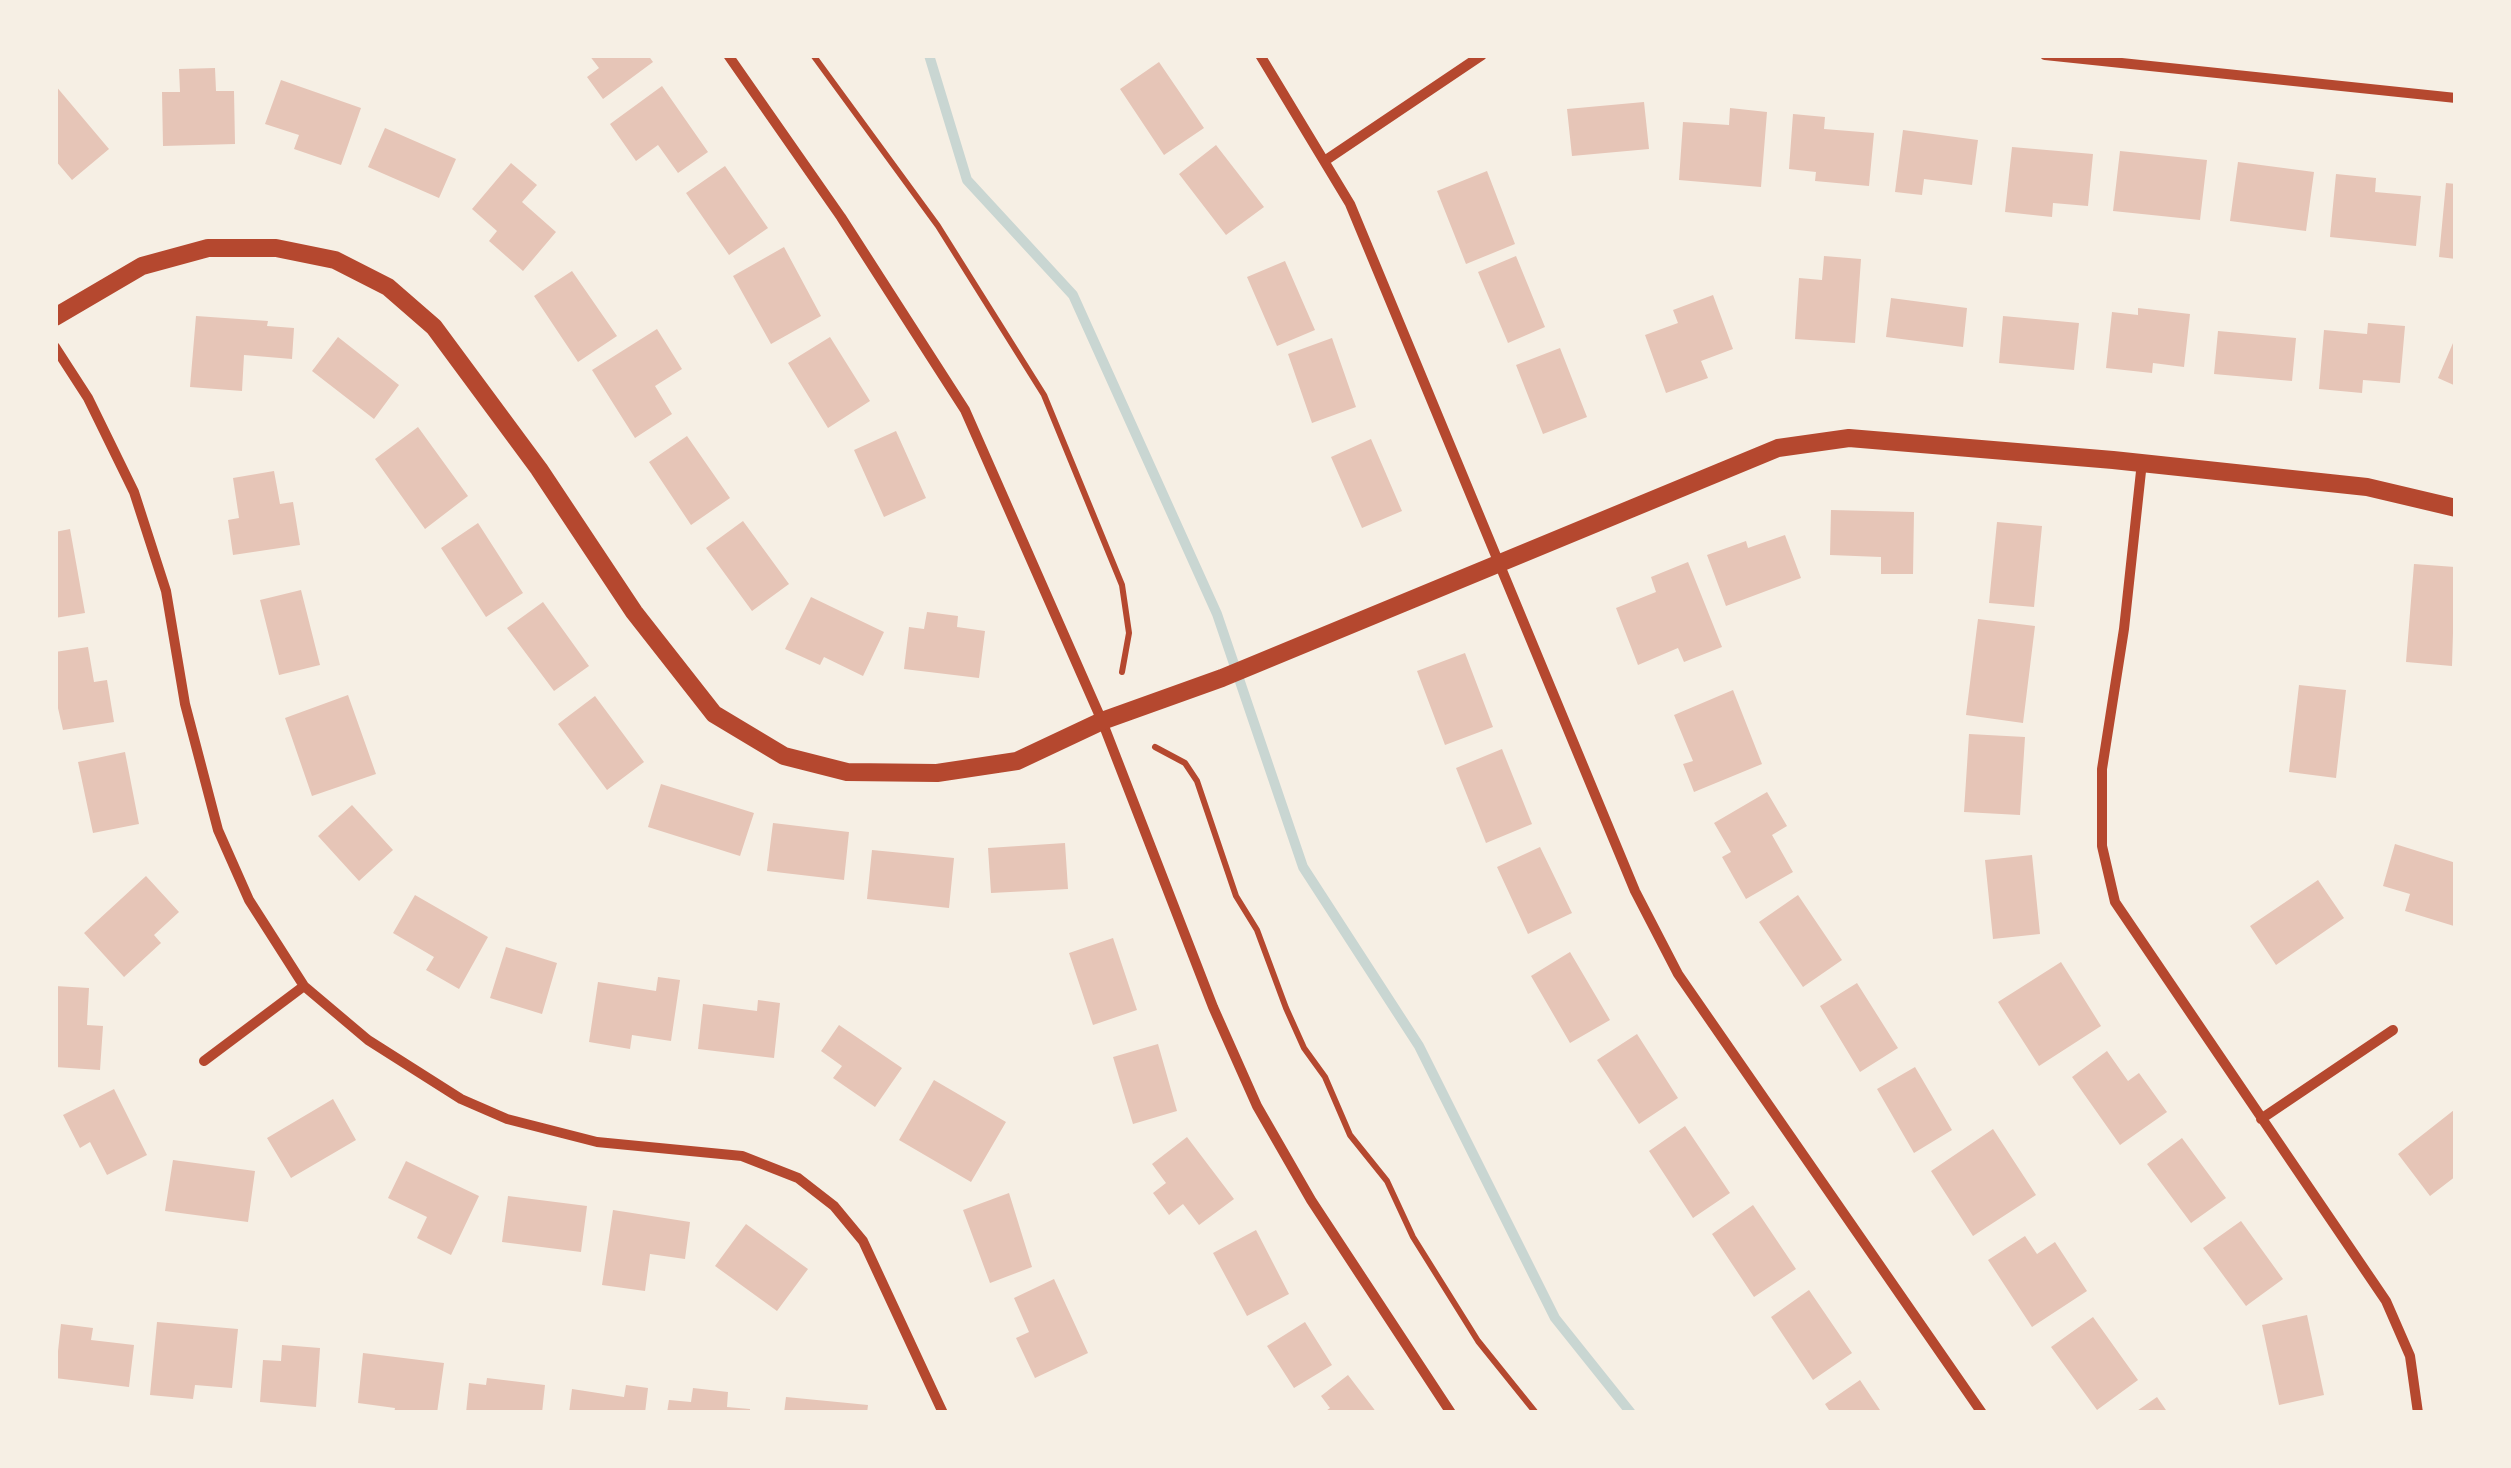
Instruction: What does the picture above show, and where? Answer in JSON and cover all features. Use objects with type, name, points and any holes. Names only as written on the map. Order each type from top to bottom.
[{"type":"street","points":[[728,55],[841,217],[965,410],[1102,721],[1213,1007],[1258,1106],[1311,1200],[1451,1413]]},
{"type":"street","points":[[1260,55],[1350,204],[1635,891],[1678,974],[1982,1413]]},
{"type":"street","points":[[1326,160],[1482,55]]},
{"type":"street","points":[[2045,55],[2456,98]]},
{"type":"street","points":[[55,317],[142,266],[208,248],[276,248],[334,260],[388,287],[434,327],[539,469],[634,612],[714,714],[784,756],[847,772],[937,772],[1017,761],[1102,721],[1222,678],[1778,448],[1850,438],[2142,462],[2367,487],[2456,508]]},
{"type":"street","points":[[55,346],[88,398],[134,492],[166,591],[186,704],[218,830],[249,900],[304,986],[368,1040],[461,1099],[507,1119],[596,1142],[742,1156],[798,1178],[834,1206],[863,1241],[943,1413]]},
{"type":"street","points":[[2142,462],[2124,628],[2102,769],[2102,846],[2115,902],[2386,1301],[2410,1356],[2418,1413]]},
{"type":"street","points":[[204,1061],[304,986]]},
{"type":"street","points":[[2261,1119],[2393,1030]]},
{"type":"path","points":[[813,55],[938,226],[1044,394],[1122,585],[1130,634],[1122,672]]},
{"type":"path","points":[[1155,747],[1185,763],[1197,781],[1236,896],[1257,930],[1304,1048],[1324,1077],[1350,1135],[1386,1182],[1413,1237],[1478,1341],[1536,1413]]},
{"type":"building","points":[[589,55],[648,55],[653,62],[603,99],[587,77],[599,68]]},
{"type":"building","points":[[1159,62],[1204,128],[1164,155],[1120,89]]},
{"type":"building","points":[[215,68],[216,91],[234,91],[235,144],[163,146],[162,92],[180,92],[179,69]]},
{"type":"building","points":[[281,80],[361,108],[341,165],[294,149],[299,135],[265,124]]},
{"type":"building","points":[[55,85],[109,149],[72,180],[55,160]]},
{"type":"building","points":[[662,86],[708,152],[678,173],[658,145],[636,161],[610,124]]},
{"type":"building","points":[[1644,102],[1649,149],[1572,156],[1567,109]]},
{"type":"building","points":[[1730,108],[1767,112],[1761,187],[1679,180],[1683,122],[1729,125]]},
{"type":"building","points":[[1793,114],[1825,117],[1824,129],[1874,133],[1869,186],[1815,181],[1816,172],[1789,169]]},
{"type":"building","points":[[385,128],[456,159],[439,198],[368,167]]},
{"type":"building","points":[[1903,130],[1978,140],[1972,185],[1924,179],[1922,195],[1895,192]]},
{"type":"building","points":[[1216,145],[1264,207],[1226,235],[1179,174]]},
{"type":"building","points":[[2012,147],[2093,154],[2088,206],[2053,203],[2052,217],[2005,212]]},
{"type":"building","points":[[2120,151],[2207,160],[2200,220],[2113,211]]},
{"type":"building","points":[[2238,162],[2314,172],[2306,231],[2230,221]]},
{"type":"building","points":[[511,163],[537,185],[522,202],[556,232],[523,271],[489,241],[497,231],[472,209]]},
{"type":"building","points":[[725,166],[768,228],[729,255],[686,193]]},
{"type":"building","points":[[1487,171],[1515,244],[1466,264],[1437,191]]},
{"type":"building","points":[[2336,174],[2376,178],[2375,192],[2421,196],[2416,246],[2330,237]]},
{"type":"building","points":[[2446,183],[2456,184],[2456,259],[2439,257]]},
{"type":"building","points":[[784,247],[821,316],[771,344],[733,276]]},
{"type":"building","points":[[1516,256],[1545,327],[1508,343],[1478,272]]},
{"type":"building","points":[[1824,256],[1861,259],[1855,343],[1795,339],[1799,278],[1822,280]]},
{"type":"building","points":[[1285,261],[1315,330],[1277,346],[1247,277]]},
{"type":"building","points":[[572,271],[617,336],[578,362],[534,296]]},
{"type":"building","points":[[1713,295],[1733,349],[1701,361],[1708,378],[1666,393],[1645,335],[1678,323],[1673,310]]},
{"type":"building","points":[[1891,298],[1967,308],[1963,347],[1886,337]]},
{"type":"building","points":[[2138,308],[2190,314],[2184,367],[2153,363],[2152,373],[2106,368],[2112,312],[2138,315]]},
{"type":"building","points":[[196,316],[268,321],[267,326],[294,328],[292,359],[244,355],[242,391],[190,387]]},
{"type":"building","points":[[2003,316],[2079,323],[2074,370],[1999,363]]},
{"type":"building","points":[[2368,323],[2405,326],[2400,383],[2363,380],[2362,393],[2319,389],[2324,330],[2367,334]]},
{"type":"building","points":[[657,329],[682,369],[655,386],[672,414],[635,438],[592,370]]},
{"type":"building","points":[[2218,331],[2296,338],[2292,381],[2214,374]]},
{"type":"building","points":[[2456,336],[2456,386],[2438,378]]},
{"type":"building","points":[[338,337],[399,385],[374,419],[312,371]]},
{"type":"building","points":[[830,337],[870,401],[828,428],[788,363]]},
{"type":"building","points":[[1332,338],[1356,407],[1312,423],[1288,354]]},
{"type":"building","points":[[1560,348],[1587,417],[1543,434],[1516,365]]},
{"type":"building","points":[[418,427],[468,496],[425,529],[375,459]]},
{"type":"building","points":[[896,431],[926,498],[884,517],[854,450]]},
{"type":"building","points":[[687,436],[730,498],[691,525],[649,462]]},
{"type":"building","points":[[1371,439],[1402,511],[1362,528],[1331,457]]},
{"type":"building","points":[[274,471],[280,504],[293,502],[300,545],[233,555],[228,520],[239,518],[233,478]]},
{"type":"building","points":[[1831,510],[1914,512],[1913,574],[1881,574],[1881,557],[1830,555]]},
{"type":"building","points":[[743,521],[789,584],[752,611],[706,548]]},
{"type":"building","points":[[1997,522],[2042,526],[2034,607],[1989,603]]},
{"type":"building","points":[[478,523],[523,593],[486,617],[441,548]]},
{"type":"building","points":[[70,529],[85,613],[55,618],[55,532]]},
{"type":"building","points":[[1785,535],[1801,578],[1726,606],[1707,555],[1746,541],[1748,548]]},
{"type":"building","points":[[1688,562],[1722,647],[1684,662],[1678,648],[1638,665],[1616,608],[1656,592],[1651,577]]},
{"type":"building","points":[[2414,564],[2455,567],[2452,666],[2406,662]]},
{"type":"building","points":[[301,590],[320,665],[279,675],[260,600]]},
{"type":"building","points":[[811,597],[884,632],[863,676],[824,657],[820,665],[785,649]]},
{"type":"building","points":[[543,602],[589,666],[554,691],[507,628]]},
{"type":"building","points":[[927,612],[958,616],[957,627],[985,631],[979,678],[904,669],[909,627],[924,629]]},
{"type":"building","points":[[1978,619],[2035,626],[2023,723],[1966,715]]},
{"type":"building","points":[[88,647],[94,682],[107,680],[114,722],[63,730],[55,695],[55,652]]},
{"type":"building","points":[[1465,653],[1493,727],[1445,745],[1417,671]]},
{"type":"building","points":[[2299,685],[2346,690],[2336,778],[2289,772]]},
{"type":"building","points":[[1733,690],[1762,764],[1694,792],[1683,764],[1693,761],[1674,715]]},
{"type":"building","points":[[348,695],[376,774],[312,796],[285,718]]},
{"type":"building","points":[[595,696],[644,762],[607,790],[558,724]]},
{"type":"building","points":[[1969,734],[2025,737],[2020,815],[1964,812]]},
{"type":"building","points":[[1502,749],[1532,824],[1486,843],[1456,768]]},
{"type":"building","points":[[125,752],[139,824],[93,833],[78,762]]},
{"type":"building","points":[[661,784],[754,813],[740,856],[648,827]]},
{"type":"building","points":[[1767,792],[1787,826],[1772,835],[1793,872],[1746,899],[1722,857],[1731,852],[1714,823]]},
{"type":"building","points":[[352,805],[393,850],[359,881],[318,836]]},
{"type":"building","points":[[773,823],[849,832],[844,880],[767,871]]},
{"type":"building","points":[[1065,843],[1068,889],[991,893],[988,848]]},
{"type":"building","points":[[2395,844],[2456,863],[2454,926],[2405,911],[2410,894],[2383,886]]},
{"type":"building","points":[[1540,847],[1572,913],[1528,934],[1497,867]]},
{"type":"building","points":[[872,850],[954,858],[949,908],[867,899]]},
{"type":"building","points":[[2032,855],[2040,934],[1993,939],[1985,860]]},
{"type":"building","points":[[146,876],[179,912],[154,935],[161,943],[124,977],[84,933]]},
{"type":"building","points":[[2318,880],[2344,918],[2276,965],[2250,926]]},
{"type":"building","points":[[415,895],[488,937],[459,989],[426,970],[434,957],[393,933]]},
{"type":"building","points":[[1798,895],[1842,960],[1803,987],[1759,922]]},
{"type":"building","points":[[1113,938],[1137,1010],[1093,1025],[1069,953]]},
{"type":"building","points":[[506,947],[557,963],[542,1014],[490,998]]},
{"type":"building","points":[[1570,952],[1610,1020],[1570,1043],[1531,976]]},
{"type":"building","points":[[2061,962],[2101,1026],[2039,1066],[1998,1002]]},
{"type":"building","points":[[658,977],[680,980],[671,1041],[632,1035],[630,1049],[589,1042],[598,982],[656,991]]},
{"type":"building","points":[[1857,983],[1898,1048],[1860,1072],[1820,1006]]},
{"type":"building","points":[[55,986],[89,988],[87,1025],[103,1026],[100,1070],[55,1067]]},
{"type":"building","points":[[758,1000],[780,1003],[774,1058],[698,1049],[703,1004],[757,1011]]},
{"type":"building","points":[[839,1025],[902,1068],[875,1107],[833,1078],[842,1066],[821,1051]]},
{"type":"building","points":[[1637,1034],[1678,1098],[1639,1124],[1597,1060]]},
{"type":"building","points":[[1158,1044],[1177,1111],[1133,1124],[1113,1057]]},
{"type":"building","points":[[2107,1051],[2128,1081],[2139,1073],[2167,1112],[2120,1145],[2072,1077]]},
{"type":"building","points":[[1915,1067],[1952,1130],[1914,1153],[1877,1089]]},
{"type":"building","points":[[934,1080],[1006,1122],[971,1182],[899,1140]]},
{"type":"building","points":[[114,1089],[147,1155],[107,1175],[90,1142],[80,1148],[63,1115]]},
{"type":"building","points":[[333,1099],[356,1140],[291,1178],[267,1138]]},
{"type":"building","points":[[2454,1110],[2456,1176],[2430,1196],[2398,1154]]},
{"type":"building","points":[[1685,1126],[1730,1193],[1693,1218],[1649,1151]]},
{"type":"building","points":[[1993,1129],[2036,1195],[1973,1236],[1931,1171]]},
{"type":"building","points":[[1187,1137],[1234,1199],[1199,1225],[1183,1204],[1169,1215],[1153,1193],[1166,1183],[1152,1164]]},
{"type":"building","points":[[2182,1138],[2226,1198],[2191,1223],[2147,1164]]},
{"type":"building","points":[[173,1160],[255,1171],[248,1222],[165,1211]]},
{"type":"building","points":[[406,1161],[479,1196],[451,1255],[417,1238],[427,1217],[388,1198]]},
{"type":"building","points":[[1009,1193],[1032,1267],[990,1283],[963,1210]]},
{"type":"building","points":[[508,1196],[587,1206],[581,1252],[502,1242]]},
{"type":"building","points":[[1753,1205],[1796,1269],[1754,1297],[1712,1234]]},
{"type":"building","points":[[613,1210],[690,1222],[685,1259],[650,1254],[645,1291],[602,1285]]},
{"type":"building","points":[[2241,1221],[2283,1279],[2246,1306],[2203,1248]]},
{"type":"building","points":[[746,1224],[808,1269],[777,1311],[715,1266]]},
{"type":"building","points":[[1256,1230],[1289,1294],[1247,1316],[1213,1253]]},
{"type":"building","points":[[2025,1236],[2037,1254],[2055,1242],[2087,1291],[2032,1327],[1988,1260]]},
{"type":"building","points":[[1054,1279],[1088,1353],[1035,1378],[1016,1338],[1029,1332],[1014,1298]]},
{"type":"building","points":[[1809,1290],[1852,1353],[1813,1380],[1771,1317]]},
{"type":"building","points":[[2307,1315],[2324,1395],[2279,1405],[2262,1325]]},
{"type":"building","points":[[2093,1317],[2138,1380],[2097,1410],[2051,1347]]},
{"type":"building","points":[[157,1322],[238,1329],[232,1388],[195,1385],[193,1399],[150,1395]]},
{"type":"building","points":[[1305,1322],[1332,1365],[1294,1388],[1267,1346]]},
{"type":"building","points":[[61,1324],[93,1328],[91,1340],[134,1345],[129,1387],[55,1378]]},
{"type":"building","points":[[282,1345],[320,1348],[316,1407],[260,1402],[263,1360],[281,1361]]},
{"type":"building","points":[[363,1353],[444,1363],[437,1413],[394,1413],[395,1408],[358,1403]]},
{"type":"building","points":[[1348,1375],[1377,1413],[1323,1413],[1330,1408],[1321,1396]]},
{"type":"building","points":[[487,1378],[545,1385],[542,1413],[466,1413],[469,1383],[486,1385]]},
{"type":"building","points":[[1860,1380],[1882,1413],[1831,1413],[1825,1404]]},
{"type":"building","points":[[626,1385],[648,1388],[645,1413],[569,1413],[572,1389],[624,1397]]},
{"type":"building","points":[[693,1388],[728,1392],[727,1407],[750,1409],[750,1413],[667,1413],[669,1400],[691,1402]]},
{"type":"building","points":[[786,1397],[868,1405],[867,1413],[784,1413]]},
{"type":"building","points":[[2157,1397],[2168,1413],[2134,1413]]},
{"type":"waterway","points":[[929,55],[967,180],[1073,295],[1217,614],[1303,867],[1419,1046],[1555,1318],[1631,1413]]}]
